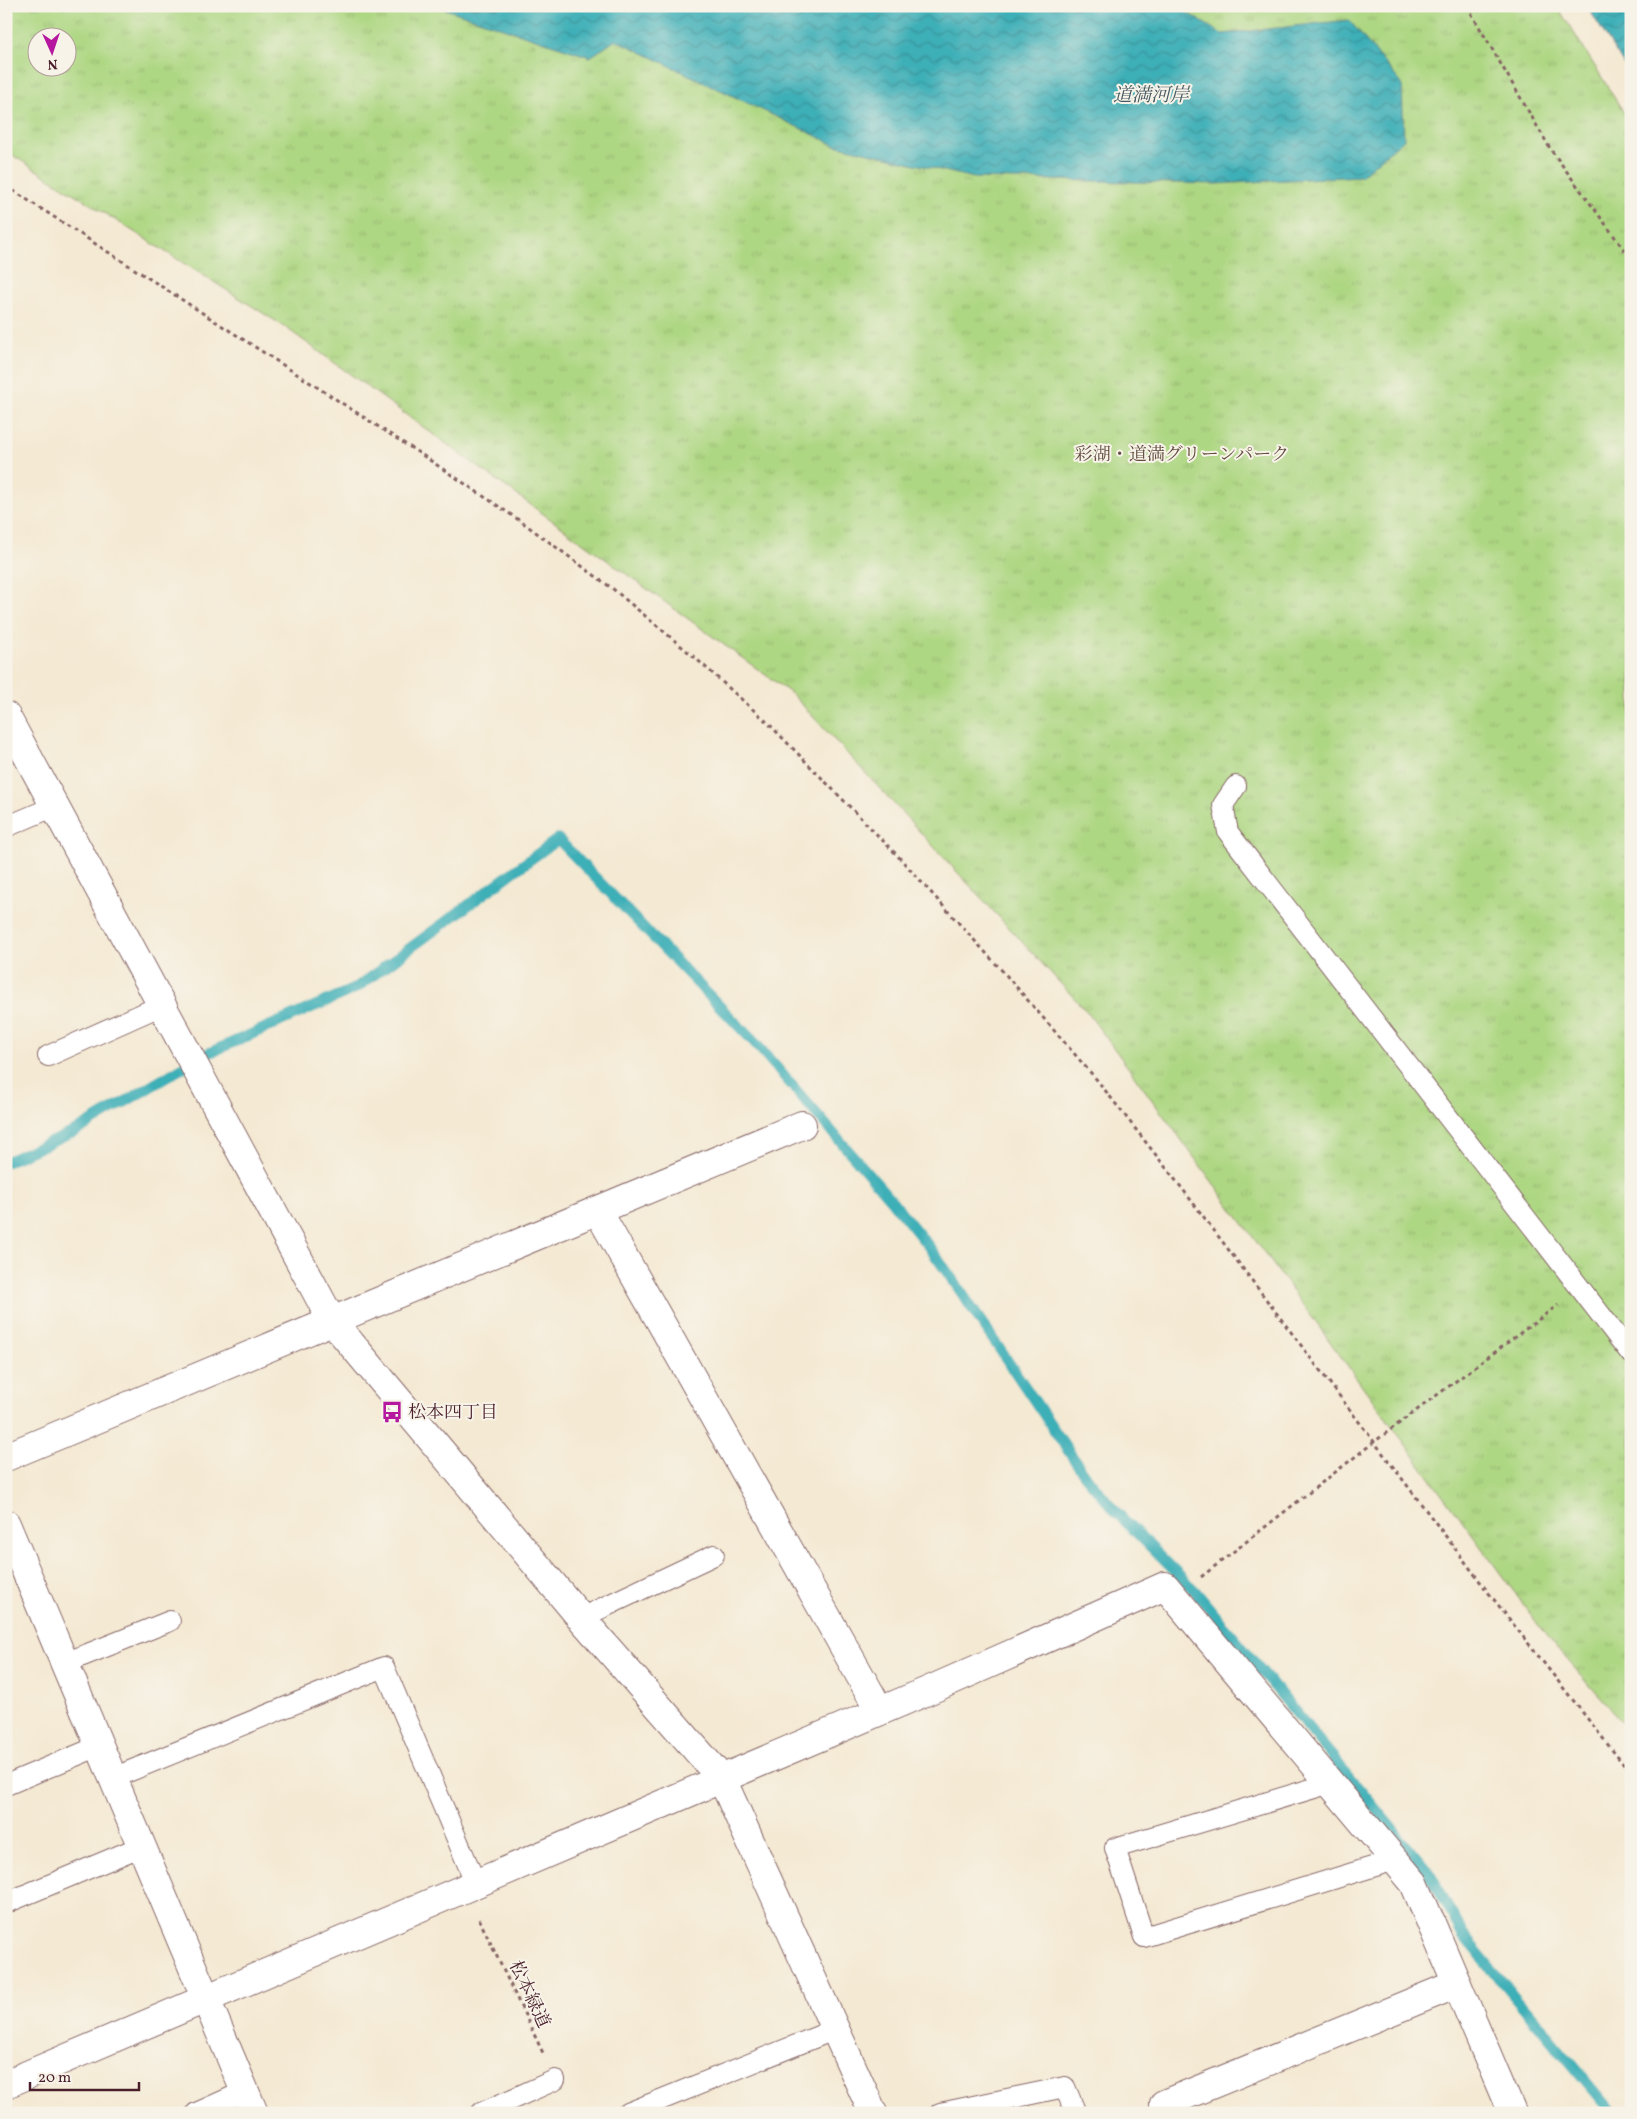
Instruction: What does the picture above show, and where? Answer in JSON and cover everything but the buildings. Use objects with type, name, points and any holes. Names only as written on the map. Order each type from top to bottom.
[{"type":"street","points":[[6,716],[13,742],[55,806],[332,1321],[581,1618],[722,1779],[874,2113]]},
{"type":"street","points":[[6,1457],[802,1125]]},
{"type":"street","points":[[598,1211],[880,1711]]},
{"type":"street","points":[[6,1524],[250,2102]]},
{"type":"street","points":[[6,2084],[722,1779],[1165,1586],[1414,1883],[1512,2113]]},
{"type":"street","points":[[1168,2113],[1164,2104],[1457,1984]]},
{"type":"lane","points":[[1236,786],[1223,804],[1228,832],[1631,1354]]},
{"type":"lane","points":[[6,827],[55,806]]},
{"type":"lane","points":[[48,1056],[162,1005]]},
{"type":"lane","points":[[581,1618],[714,1555]]},
{"type":"lane","points":[[65,1663],[170,1620]]},
{"type":"lane","points":[[113,1778],[384,1667],[470,1886]]},
{"type":"lane","points":[[6,1785],[100,1746]]},
{"type":"lane","points":[[1331,1783],[1115,1848],[1144,1937],[1395,1860]]},
{"type":"lane","points":[[6,1904],[142,1846]]},
{"type":"lane","points":[[628,2113],[836,2030]]},
{"type":"lane","points":[[481,2113],[555,2080]]},
{"type":"lane","points":[[940,2113],[1065,2087],[1076,2113]]},
{"type":"lane","points":[[196,2113],[250,2102]]},
{"type":"path","points":[[1467,6],[1550,150],[1631,259]]},
{"type":"path","points":[[6,186],[410,447],[522,522],[613,589],[731,690],[800,756],[874,832],[1006,975],[1068,1046],[1181,1187],[1488,1592],[1631,1774]]},
{"type":"path","points":[[1174,1598],[1374,1442],[1580,1288]]},
{"type":"path","name":"松本緑道","points":[[470,1886],[555,2080]]},
{"type":"green space","name":"彩湖・道満グリーンパーク","points":[[6,6],[1557,6],[1631,124],[1631,1732],[1548,1638],[1088,1013],[792,694],[285,327],[6,151]]},
{"type":"water","name":"道満河岸","points":[[436,6],[1176,6],[1222,34],[1349,20],[1402,84],[1404,139],[1361,176],[1215,184],[974,178],[835,145],[616,40],[590,57]]},
{"type":"water","points":[[1587,6],[1631,6],[1631,76]]},
{"type":"waterway","points":[[6,1162],[76,1131],[202,1056],[356,988],[558,839],[757,1045],[892,1201],[930,1248],[957,1286],[1084,1474],[1116,1512],[1196,1592],[1432,1877],[1463,1935],[1612,2113]]},
{"type":"place","name":"松本四丁目","points":[[392,1412]]}]
